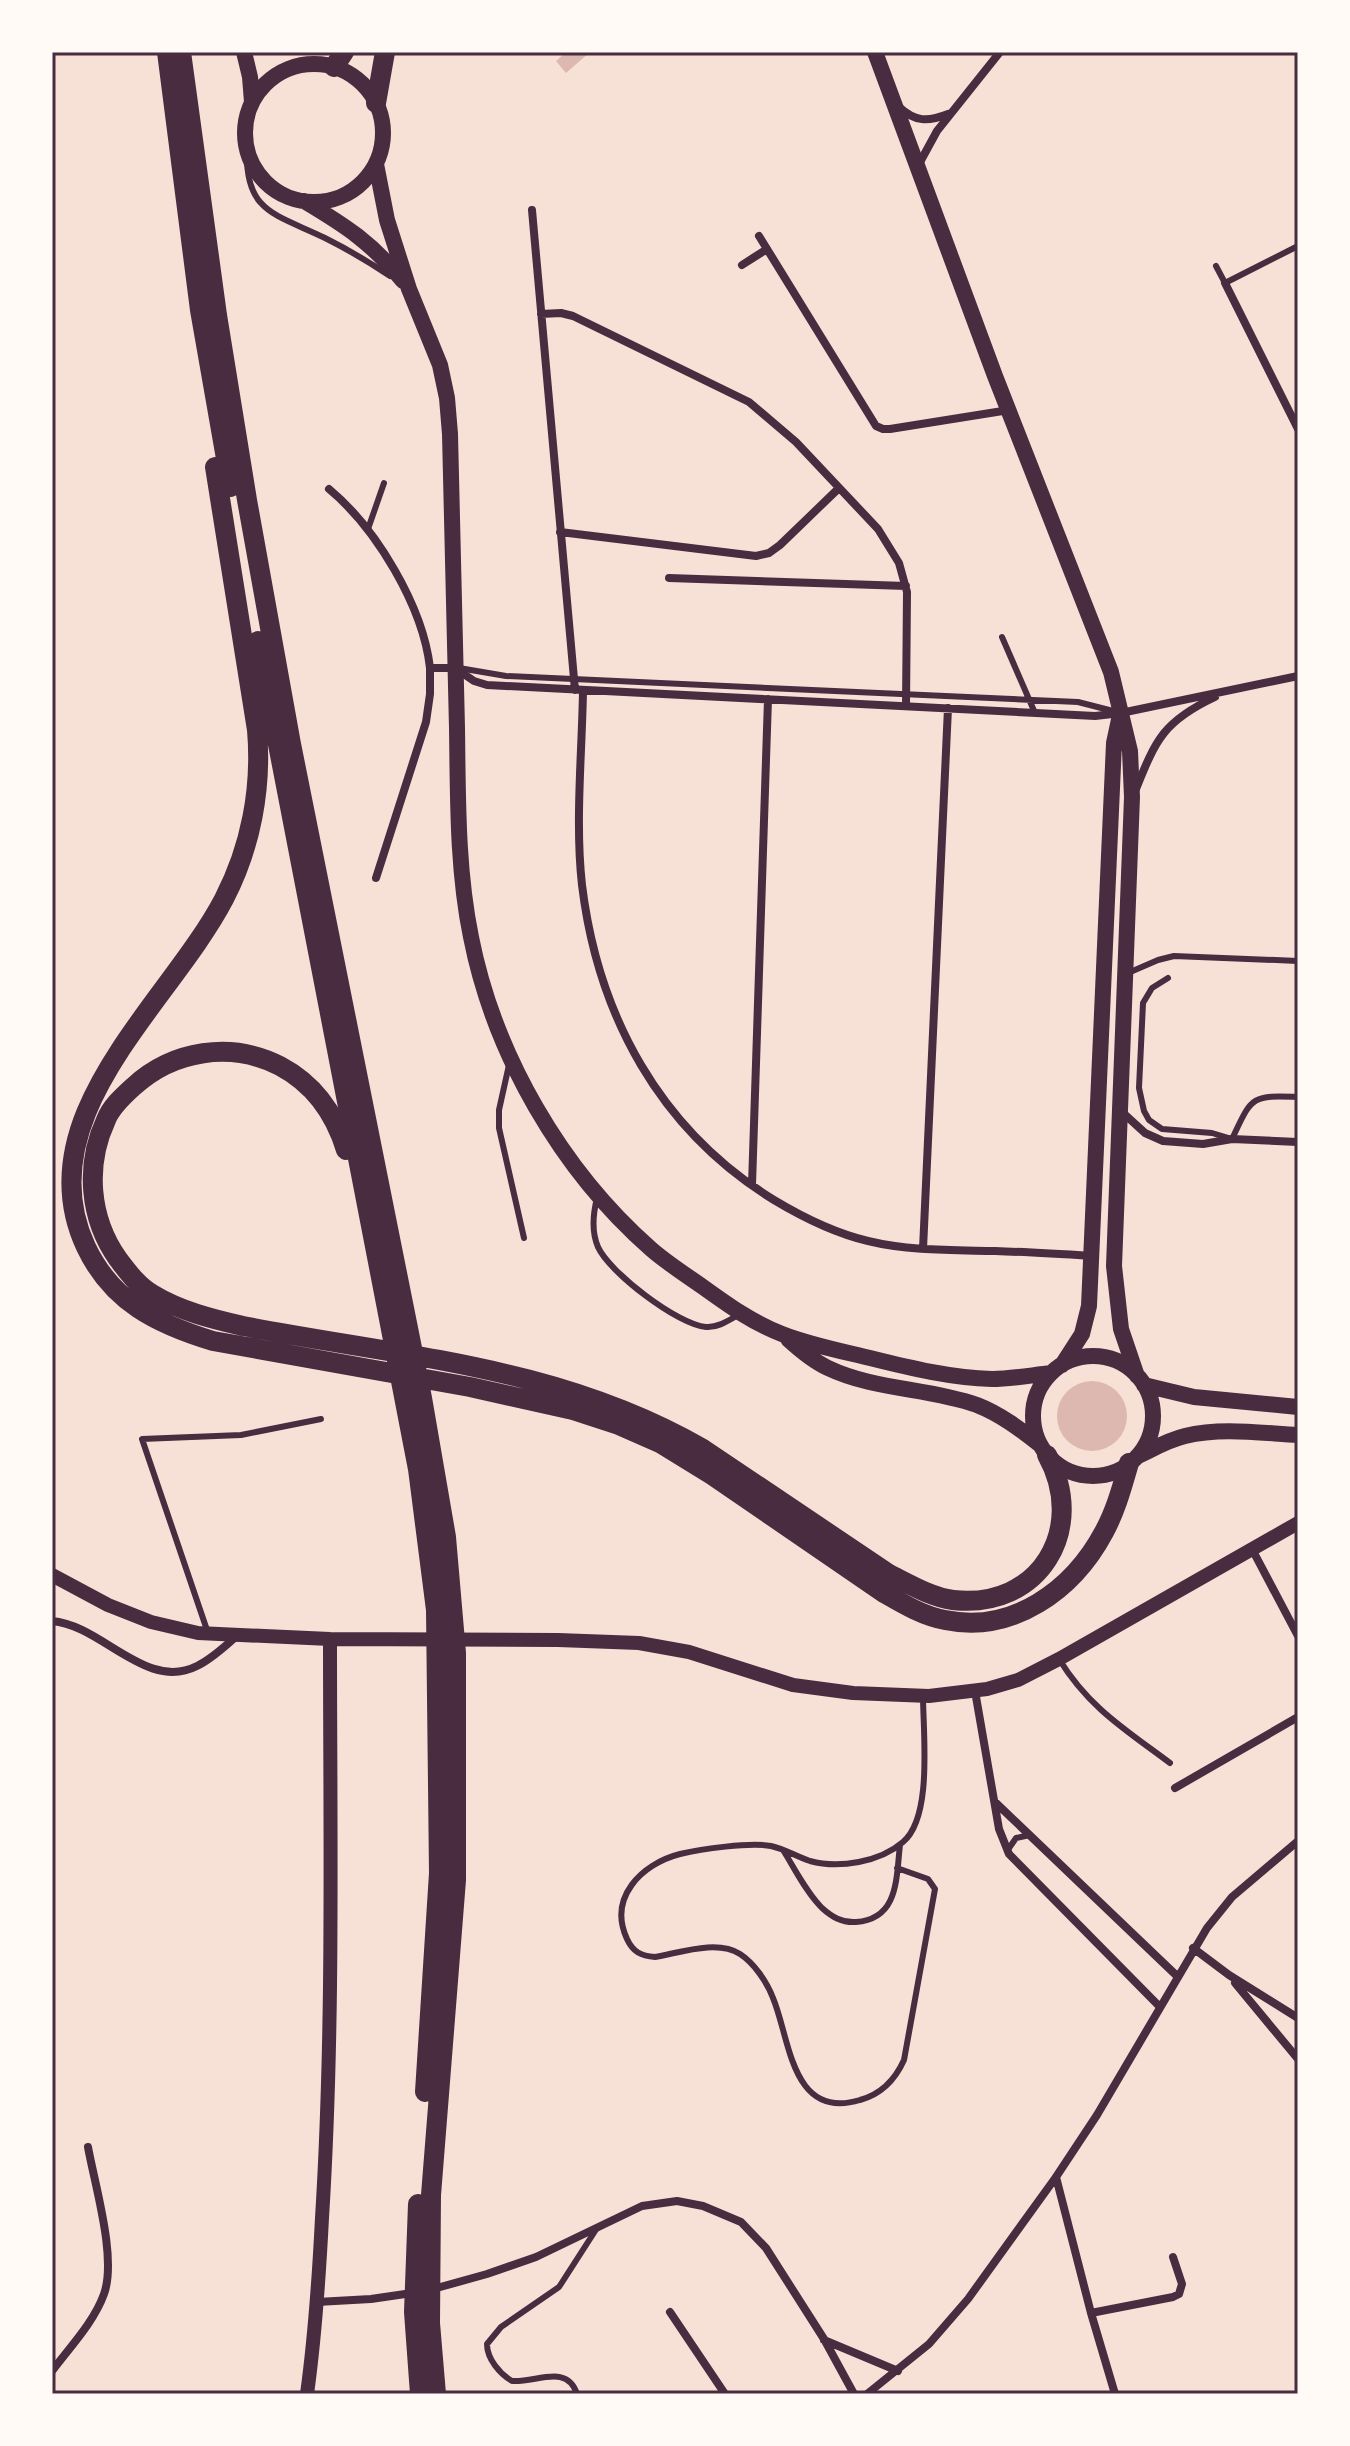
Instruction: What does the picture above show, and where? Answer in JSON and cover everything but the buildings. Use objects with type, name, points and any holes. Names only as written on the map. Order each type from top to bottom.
[{"type":"highway","points":[[167,52],[276,742],[444,1610]]},
{"type":"highway","points":[[181,52],[209,313],[291,744],[422,1398],[446,1537],[444,1610],[447,1653],[422,2270],[420,2394]]},
{"type":"highway","points":[[192,52],[205,156],[213,453],[257,730],[256,799],[243,851],[223,901],[179,970],[125,1044],[95,1093],[82,1122],[70,1190],[79,1230],[94,1262],[116,1291],[143,1311],[172,1327],[213,1341],[470,1365],[555,1385],[635,1414],[703,1449],[889,1574],[912,1586],[951,1599],[992,1598],[1014,1591],[1045,1566],[1053,1551],[1061,1513],[1056,1472],[1044,1450]]},
{"type":"highway","points":[[376,103],[385,52]]},
{"type":"highway","points":[[418,1469],[392,1379],[349,1162],[332,1114],[292,1072],[244,1053],[220,1051],[195,1054],[172,1061],[144,1077],[123,1096],[106,1118],[97,1148],[93,1198],[100,1225],[117,1258],[130,1276],[149,1293],[204,1317],[335,1354],[470,1387],[573,1410],[643,1434],[712,1475],[884,1593],[925,1614],[962,1623],[1003,1620],[1024,1612],[1059,1588],[1076,1572],[1103,1534],[1133,1460]]},
{"type":"highway","points":[[422,2308],[436,2394]]},
{"type":"main road","points":[[244,52],[252,102],[246,125],[251,161],[267,183],[290,198],[328,200],[361,184],[376,164],[383,134],[376,103],[359,80],[335,61],[307,52]]},
{"type":"main road","points":[[875,52],[1111,672],[1130,751],[1132,797],[1115,1275],[1123,1336],[1152,1407],[1152,1421],[1145,1446],[1133,1460]]},
{"type":"main road","points":[[252,102],[271,79],[283,71],[335,61]]},
{"type":"main road","points":[[376,164],[384,208],[409,289],[433,345],[447,398],[462,860],[467,916],[481,977],[511,1057],[556,1137],[597,1194],[652,1250],[742,1314],[784,1335],[866,1357],[990,1379],[1057,1369],[1088,1356],[1102,1357],[1115,1360],[1140,1380],[1194,1397],[1298,1407]]},
{"type":"main road","points":[[304,201],[360,236],[381,255],[409,289]]},
{"type":"main road","points":[[1044,1450],[1033,1423],[1038,1391],[1082,1334],[1088,1318],[1114,743],[1121,713]]},
{"type":"main road","points":[[784,1335],[828,1368],[869,1381],[977,1406],[997,1415],[1044,1450],[1057,1464],[1080,1475],[1106,1474],[1175,1439],[1197,1434],[1298,1435]]},
{"type":"street","points":[[917,168],[931,140],[995,54]]},
{"type":"street","points":[[893,101],[907,115],[923,120],[952,112]]},
{"type":"street","points":[[532,210],[574,679],[579,690],[582,883],[605,988],[624,1035],[667,1104],[706,1149],[752,1185],[803,1217],[869,1242],[923,1249],[1092,1256]]},
{"type":"street","points":[[759,236],[876,426],[890,429],[1009,410]]},
{"type":"street","points":[[742,265],[767,249]]},
{"type":"street","points":[[1225,283],[1298,429]]},
{"type":"street","points":[[541,314],[573,316],[740,396],[788,435],[839,488],[887,542],[899,563],[908,606],[906,706]]},
{"type":"street","points":[[560,532],[748,556],[765,554],[780,545],[839,488]]},
{"type":"street","points":[[329,489],[351,508],[391,565],[414,610],[430,668],[426,722],[376,878]]},
{"type":"street","points":[[669,578],[906,586]]},
{"type":"street","points":[[430,668],[455,668],[474,681],[487,685],[1095,716],[1298,676]]},
{"type":"street","points":[[1132,797],[1149,755],[1162,733],[1192,709],[1230,690]]},
{"type":"street","points":[[752,1185],[768,699]]},
{"type":"street","points":[[923,1249],[948,708]]},
{"type":"street","points":[[1119,1109],[1140,1130],[1163,1141],[1206,1144],[1232,1139],[1298,1142]]},
{"type":"street","points":[[52,1575],[130,1614],[174,1628],[208,1634],[330,1639],[639,1643],[689,1652],[793,1685],[853,1693],[923,1695],[975,1691],[1018,1680],[1298,1523]]},
{"type":"street","points":[[1252,1549],[1298,1636]]},
{"type":"street","points":[[52,1621],[65,1622],[88,1631],[145,1667],[162,1672],[195,1668],[237,1636]]},
{"type":"street","points":[[307,2394],[317,2302],[328,2132],[331,1996],[330,1639]]},
{"type":"street","points":[[975,1691],[999,1829],[1007,1851],[1159,2006]]},
{"type":"street","points":[[1175,1788],[1298,1717]]},
{"type":"street","points":[[996,1803],[1177,1976]]},
{"type":"street","points":[[867,2394],[938,2335],[968,2299],[1056,2177],[1108,2098],[1193,1948],[1232,1897],[1298,1841]]},
{"type":"street","points":[[1193,1948],[1229,1975],[1298,2018]]},
{"type":"street","points":[[1229,1975],[1298,2059]]},
{"type":"street","points":[[52,2371],[95,2312],[109,2273],[88,2147]]},
{"type":"street","points":[[1056,2177],[1115,2394]]},
{"type":"street","points":[[317,2302],[395,2297],[439,2288],[536,2257],[642,2206],[666,2201],[690,2203],[729,2215],[750,2230],[766,2248],[824,2339],[854,2394]]},
{"type":"street","points":[[1091,2313],[1179,2294],[1182,2284],[1173,2257]]},
{"type":"street","points":[[670,2312],[725,2394]]},
{"type":"street","points":[[824,2339],[898,2371]]},
{"type":"lane","points":[[247,148],[248,180],[259,200],[271,213],[335,243],[409,289]]},
{"type":"lane","points":[[1216,266],[1225,283],[1298,246]]},
{"type":"lane","points":[[368,529],[384,483]]},
{"type":"lane","points":[[1002,637],[1035,713]]},
{"type":"lane","points":[[455,668],[500,676],[1078,702],[1121,713]]},
{"type":"lane","points":[[1124,974],[1174,956],[1298,961]]},
{"type":"lane","points":[[1168,978],[1152,988],[1143,1003],[1139,1088],[1149,1120],[1162,1129],[1212,1133],[1232,1139],[1254,1101],[1264,1096],[1298,1097]]},
{"type":"lane","points":[[511,1057],[499,1110],[499,1128],[524,1238]]},
{"type":"lane","points":[[597,1194],[594,1217],[596,1243],[617,1271],[668,1312],[690,1324],[714,1327],[742,1314]]},
{"type":"lane","points":[[208,1634],[142,1439],[241,1435],[321,1419]]},
{"type":"lane","points":[[1059,1659],[1089,1700],[1170,1763]]},
{"type":"lane","points":[[897,1868],[928,1879],[935,1889],[904,2060],[892,2081],[872,2096],[849,2102],[827,2101],[810,2090],[796,2073],[773,1997],[760,1974],[740,1954],[719,1948],[644,1957],[629,1944],[621,1922],[621,1910],[628,1889],[642,1873],[676,1855],[769,1845],[813,1862],[849,1862],[889,1853],[900,1845],[909,1837],[920,1810],[923,1789],[923,1695]]},
{"type":"lane","points":[[1007,1851],[1016,1838],[1030,1835]]},
{"type":"lane","points":[[783,1849],[822,1908],[840,1921],[852,1923],[868,1921],[888,1907],[893,1896],[900,1845]]},
{"type":"lane","points":[[577,2394],[571,2381],[563,2377],[518,2381],[506,2377],[489,2356],[487,2344],[501,2327],[559,2287],[597,2228]]},
{"type":"shaded area","points":[[566,52],[590,52],[566,73],[556,61]]},
{"type":"shaded area","points":[[1092,1381],[1117,1391],[1127,1416],[1117,1441],[1092,1451],[1067,1441],[1057,1416],[1067,1391]]}]
